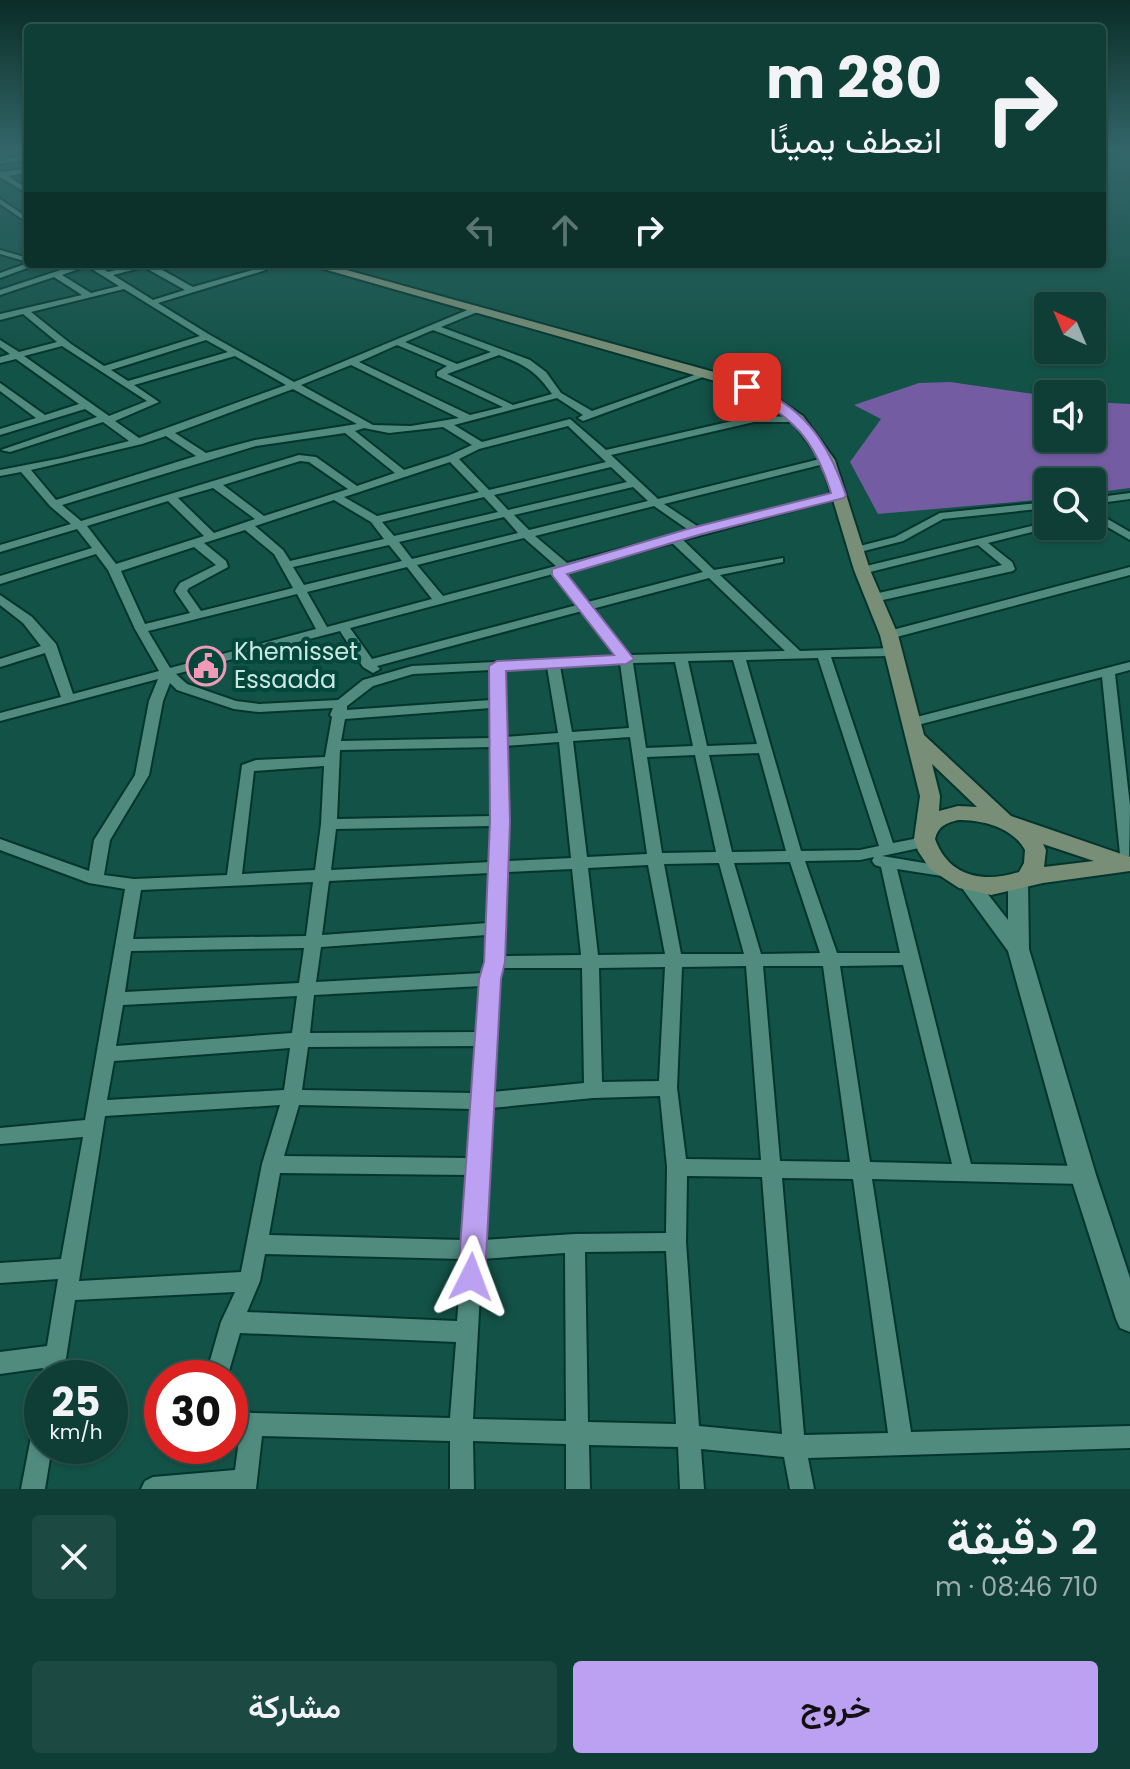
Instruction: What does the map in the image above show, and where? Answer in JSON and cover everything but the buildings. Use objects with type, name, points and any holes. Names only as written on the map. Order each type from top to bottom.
[{"type":"main road","points":[[327,268],[706,374],[747,387],[780,405],[811,433],[828,460],[862,570],[890,643],[930,796],[926,836],[929,857],[942,871],[969,884],[986,887],[1129,864]]},
{"type":"main road","points":[[912,729],[1032,841],[1037,856],[1034,870],[1023,880]]},
{"type":"main road","points":[[926,836],[936,820],[967,812],[1129,864]]},
{"type":"street","points":[[0,252],[24,259]]},
{"type":"street","points":[[0,270],[24,261]]},
{"type":"street","points":[[0,276],[24,268]]},
{"type":"street","points":[[0,293],[76,268]]},
{"type":"street","points":[[93,268],[207,337],[365,425],[387,430],[444,423],[558,395]]},
{"type":"street","points":[[104,277],[132,268]]},
{"type":"street","points":[[152,268],[193,291]]},
{"type":"street","points":[[151,303],[263,268]]},
{"type":"street","points":[[56,275],[89,295]]},
{"type":"street","points":[[75,286],[86,283]]},
{"type":"street","points":[[0,317],[124,287]]},
{"type":"street","points":[[0,473],[81,458],[138,442],[298,385],[477,309]]},
{"type":"street","points":[[6,450],[154,403],[63,343],[24,311]]},
{"type":"street","points":[[432,327],[536,367],[558,395],[591,415]]},
{"type":"street","points":[[103,369],[207,337]]},
{"type":"street","points":[[397,342],[454,366],[499,352]]},
{"type":"street","points":[[0,343],[138,442]]},
{"type":"street","points":[[0,360],[63,343]]},
{"type":"street","points":[[127,384],[235,353]]},
{"type":"street","points":[[350,361],[467,418]]},
{"type":"street","points":[[454,366],[440,374],[512,408]]},
{"type":"street","points":[[114,569],[481,446],[570,422],[706,374]]},
{"type":"street","points":[[0,386],[44,419]]},
{"type":"street","points":[[0,432],[87,405]]},
{"type":"street","points":[[603,454],[754,419],[798,419]]},
{"type":"street","points":[[570,422],[655,502],[697,531]]},
{"type":"street","points":[[444,423],[481,446]]},
{"type":"street","points":[[54,504],[276,439],[365,425]]},
{"type":"street","points":[[348,430],[402,474]]},
{"type":"street","points":[[167,432],[206,458]]},
{"type":"street","points":[[0,549],[305,458],[312,459],[355,489]]},
{"type":"street","points":[[452,458],[562,571],[626,659],[634,732],[674,959],[668,1088],[677,1167],[676,1242],[692,1489]]},
{"type":"street","points":[[141,629],[828,460]]},
{"type":"street","points":[[375,520],[613,463]]},
{"type":"street","points":[[24,469],[54,504],[80,525],[96,550],[114,569],[141,629],[167,673],[182,687],[234,705],[259,708],[339,710],[497,704]]},
{"type":"street","points":[[288,565],[635,483]]},
{"type":"street","points":[[215,484],[264,521]]},
{"type":"street","points":[[0,717],[562,571],[697,531],[839,495]]},
{"type":"street","points":[[1106,499],[1130,496]]},
{"type":"street","points":[[336,497],[375,520],[441,602]]},
{"type":"street","points":[[171,498],[213,538]]},
{"type":"street","points":[[856,550],[899,539],[940,516],[1034,506]]},
{"type":"street","points":[[1106,522],[1130,537]]},
{"type":"street","points":[[248,526],[271,543],[288,565],[324,632]]},
{"type":"street","points":[[862,570],[1034,528]]},
{"type":"street","points":[[674,538],[796,654]]},
{"type":"street","points":[[874,598],[1009,569],[1008,564],[979,541]]},
{"type":"street","points":[[196,543],[222,563],[222,567],[184,586],[181,591],[198,615]]},
{"type":"street","points":[[0,580],[96,550]]},
{"type":"street","points":[[368,664],[710,574],[779,560]]},
{"type":"street","points":[[221,1360],[232,1322],[250,1281],[272,1164],[292,1097],[329,824],[332,754],[339,710],[358,690],[381,678],[412,670],[823,653],[890,643],[1130,571]]},
{"type":"street","points":[[0,599],[32,624],[51,647],[68,699]]},
{"type":"street","points":[[343,627],[381,678]]},
{"type":"street","points":[[0,663],[51,647]]},
{"type":"street","points":[[823,653],[888,856],[910,959],[964,1173]]},
{"type":"street","points":[[739,657],[795,855],[831,961],[901,1445]]},
{"type":"street","points":[[681,660],[725,857],[754,960],[774,1168],[794,1447],[802,1489]]},
{"type":"street","points":[[553,663],[566,739],[590,959],[593,1090]]},
{"type":"street","points":[[462,1489],[461,1429],[500,821],[497,666]]},
{"type":"street","points":[[912,729],[1130,666]]},
{"type":"street","points":[[1108,672],[1129,864]]},
{"type":"street","points":[[95,879],[102,840],[142,775],[156,701],[167,673]]},
{"type":"street","points":[[234,878],[247,768],[332,754],[634,732]]},
{"type":"street","points":[[638,753],[763,748]]},
{"type":"street","points":[[329,824],[500,821]]},
{"type":"street","points":[[888,856],[926,836]]},
{"type":"street","points":[[0,844],[95,879],[134,885],[322,873],[795,855],[888,856],[942,871]]},
{"type":"street","points":[[1023,880],[1018,949],[1083,1175],[1130,1319]]},
{"type":"street","points":[[969,884],[1018,949]]},
{"type":"street","points":[[55,1360],[134,885]]},
{"type":"street","points":[[124,945],[311,942],[493,929]]},
{"type":"street","points":[[115,999],[305,989],[590,959],[910,959]]},
{"type":"street","points":[[106,1054],[298,1040],[486,1039]]},
{"type":"street","points":[[0,1136],[93,1118],[292,1097],[482,1101],[593,1090],[668,1088]]},
{"type":"street","points":[[272,1164],[478,1167]]},
{"type":"street","points":[[677,1167],[1083,1175]]},
{"type":"street","points":[[258,1244],[473,1250],[575,1243],[676,1242]]},
{"type":"street","points":[[575,1243],[578,1489]]},
{"type":"street","points":[[0,1273],[72,1268]]},
{"type":"street","points":[[67,1291],[250,1281]]},
{"type":"street","points":[[232,1322],[468,1332]]},
{"type":"street","points":[[0,1363],[56,1355]]},
{"type":"street","points":[[248,1421],[577,1435],[688,1436],[794,1447],[1130,1437]]},
{"type":"street","points":[[33,1489],[37,1464]]},
{"type":"street","points":[[153,1489],[244,1485],[243,1464]]},
{"type":"shaded area","points":[[950,382],[1034,394],[1034,452],[1106,452],[1106,403],[1130,404],[1130,488],[1106,491],[1106,468],[1034,468],[1034,500],[878,514],[850,462],[881,419],[854,405],[919,383]]},
{"type":"place","name":"Khemisset Essaada","points":[[206,666]]},
{"type":"route","points":[[471,1277],[490,979],[494,962],[493,929],[500,821],[497,666],[626,659],[557,572],[697,531],[839,495],[828,460],[811,433],[780,405],[747,387]]}]
